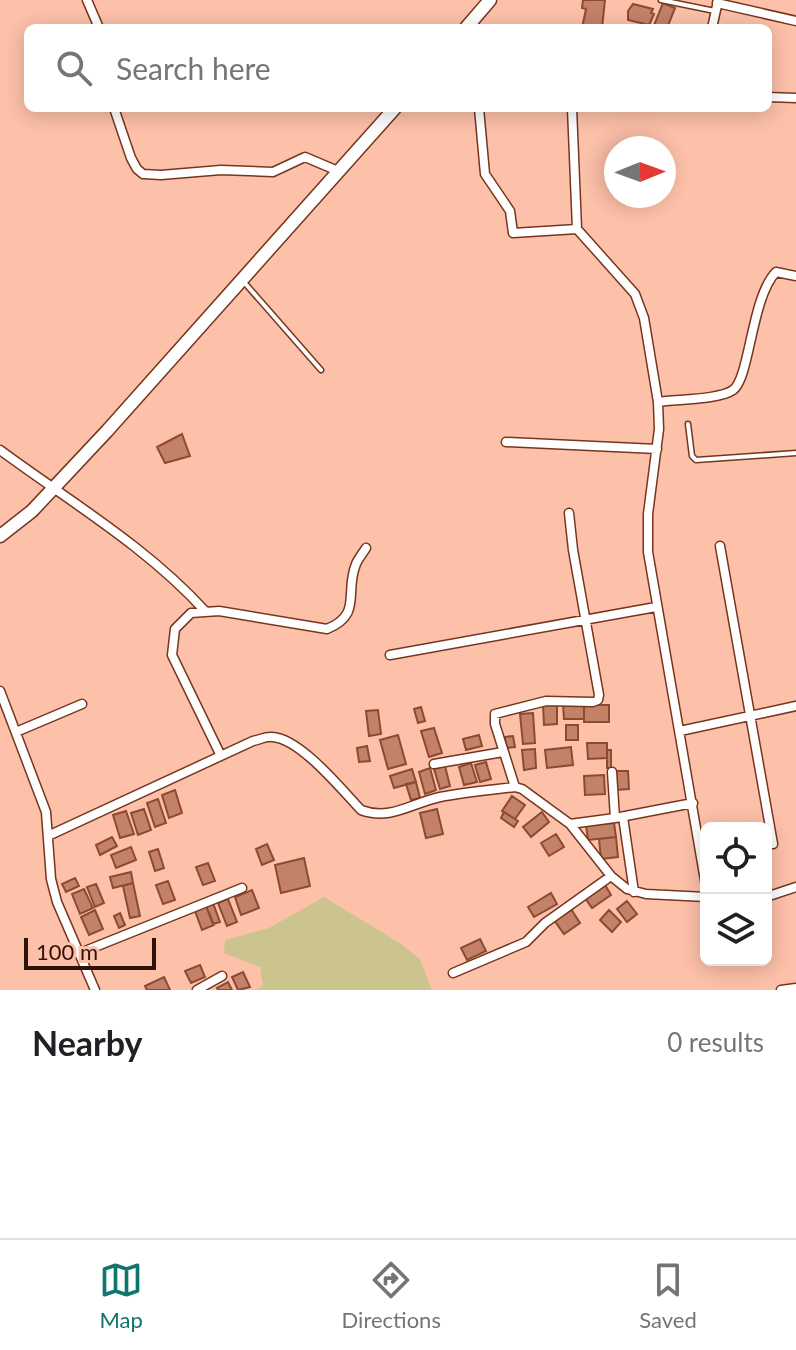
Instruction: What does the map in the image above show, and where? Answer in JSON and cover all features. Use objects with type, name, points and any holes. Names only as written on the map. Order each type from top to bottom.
[{"type":"street","points":[[87,0],[97,24]]},
{"type":"street","points":[[469,24],[490,0]]},
{"type":"street","points":[[717,5],[796,21]]},
{"type":"street","points":[[772,97],[796,98]]},
{"type":"street","points":[[115,112],[131,158],[143,174],[221,170],[273,172],[305,157],[338,171]]},
{"type":"street","points":[[0,536],[32,511],[54,488],[391,112]]},
{"type":"street","points":[[479,112],[486,180],[510,211],[513,233],[577,229]]},
{"type":"street","points":[[572,112],[577,229],[629,286],[640,303],[658,402],[657,449],[647,529],[656,607],[700,848]]},
{"type":"street","points":[[658,402],[720,394],[734,389],[741,378],[756,312],[766,285],[776,272],[796,276]]},
{"type":"street","points":[[506,442],[657,449]]},
{"type":"street","points":[[0,450],[186,590],[205,611]]},
{"type":"street","points":[[515,787],[495,724],[495,714],[546,701],[598,700],[599,690],[585,622],[569,513]]},
{"type":"street","points":[[720,546],[773,844]]},
{"type":"street","points":[[221,756],[172,655],[175,629],[191,613],[205,611],[244,614],[327,629],[342,623],[349,612],[355,565],[366,548]]},
{"type":"street","points":[[390,655],[656,607]]},
{"type":"street","points":[[0,691],[41,797],[50,835],[54,890],[95,990]]},
{"type":"street","points":[[16,732],[82,704]]},
{"type":"street","points":[[680,731],[796,706]]},
{"type":"street","points":[[50,835],[253,741],[271,736],[286,740],[318,766],[361,810],[372,814],[395,813],[440,797],[515,787],[522,789],[570,824],[611,876],[634,892],[700,897]]},
{"type":"street","points":[[434,764],[503,752]]},
{"type":"street","points":[[612,772],[634,892]]},
{"type":"street","points":[[570,824],[693,803]]},
{"type":"street","points":[[453,973],[526,942],[545,923],[611,876]]},
{"type":"street","points":[[772,895],[796,887]]},
{"type":"street","points":[[80,953],[242,888]]},
{"type":"street","points":[[197,990],[222,976]]},
{"type":"street","points":[[781,990],[796,988]]},
{"type":"lane","points":[[661,0],[717,5]]},
{"type":"lane","points":[[241,280],[321,370]]},
{"type":"lane","points":[[688,424],[692,456],[696,460],[796,453]]},
{"type":"shaded area","points":[[324,897],[420,959],[432,990],[256,990],[263,986],[260,967],[224,953],[225,940],[269,928]]},
{"type":"building","points":[[583,0],[605,0],[602,24],[583,24],[586,9],[582,8]]},
{"type":"building","points":[[663,3],[675,8],[669,24],[655,24]]},
{"type":"building","points":[[633,4],[653,9],[651,13],[654,14],[649,24],[645,24],[628,20],[628,11]]},
{"type":"building","points":[[182,434],[190,456],[165,463],[157,447]]},
{"type":"building","points":[[557,704],[557,724],[544,725],[543,705]]},
{"type":"building","points":[[563,705],[584,705],[584,719],[564,719]]},
{"type":"building","points":[[584,705],[609,705],[609,722],[584,722]]},
{"type":"building","points":[[421,707],[425,721],[418,723],[414,709]]},
{"type":"building","points":[[378,710],[381,734],[369,736],[366,711]]},
{"type":"building","points":[[533,713],[535,743],[523,744],[520,714]]},
{"type":"building","points":[[566,725],[578,725],[578,740],[566,740]]},
{"type":"building","points":[[434,728],[442,753],[429,757],[421,731]]},
{"type":"building","points":[[398,735],[406,764],[388,769],[380,740]]},
{"type":"building","points":[[479,735],[482,746],[466,750],[463,739]]},
{"type":"building","points":[[513,736],[515,747],[506,748],[505,737]]},
{"type":"building","points":[[587,743],[607,743],[607,758],[588,759]]},
{"type":"building","points":[[367,746],[370,761],[359,762],[357,748]]},
{"type":"building","points":[[571,747],[573,765],[547,768],[545,750]]},
{"type":"building","points":[[535,749],[536,768],[524,770],[522,750]]},
{"type":"building","points":[[607,750],[611,750],[611,768],[607,768]]},
{"type":"building","points":[[486,762],[491,779],[480,782],[475,765]]},
{"type":"building","points":[[471,763],[477,782],[464,785],[459,767]]},
{"type":"building","points":[[445,766],[450,786],[440,789],[434,769]]},
{"type":"building","points":[[430,768],[436,790],[425,794],[419,772]]},
{"type":"building","points":[[412,769],[416,782],[394,788],[390,776]]},
{"type":"building","points":[[616,771],[628,771],[629,789],[616,790]]},
{"type":"building","points":[[604,775],[605,794],[585,795],[584,776]]},
{"type":"building","points":[[416,782],[420,798],[411,800],[406,784]]},
{"type":"building","points":[[175,790],[182,813],[169,818],[162,795]]},
{"type":"building","points":[[512,796],[525,805],[515,819],[502,811]]},
{"type":"building","points":[[158,799],[166,823],[155,827],[147,803]]},
{"type":"building","points":[[144,809],[151,830],[138,835],[131,813]]},
{"type":"building","points":[[437,809],[443,834],[426,838],[420,813]]},
{"type":"building","points":[[126,811],[134,834],[120,838],[113,815]]},
{"type":"building","points":[[504,812],[518,821],[514,827],[501,818]]},
{"type":"building","points":[[542,812],[549,822],[531,837],[523,827]]},
{"type":"building","points":[[614,823],[616,837],[588,840],[586,825]]},
{"type":"building","points":[[556,834],[564,847],[549,856],[541,843]]},
{"type":"building","points":[[112,837],[117,846],[100,855],[96,845]]},
{"type":"building","points":[[616,837],[618,857],[601,859],[599,839]]},
{"type":"building","points":[[267,844],[274,860],[262,865],[256,849]]},
{"type":"building","points":[[131,847],[136,860],[116,868],[111,855]]},
{"type":"building","points":[[158,849],[164,868],[155,871],[149,852]]},
{"type":"building","points":[[304,858],[310,886],[281,893],[275,865]]},
{"type":"building","points":[[208,863],[215,881],[203,885],[196,867]]},
{"type":"building","points":[[131,872],[133,883],[113,888],[110,877]]},
{"type":"building","points":[[75,878],[79,886],[66,892],[62,884]]},
{"type":"building","points":[[168,881],[175,900],[163,904],[156,885]]},
{"type":"building","points":[[133,883],[140,916],[130,918],[123,886]]},
{"type":"building","points":[[96,884],[104,903],[95,907],[87,887]]},
{"type":"building","points":[[605,885],[611,895],[592,908],[585,898]]},
{"type":"building","points":[[84,889],[93,908],[80,914],[72,894]]},
{"type":"building","points":[[252,890],[259,908],[241,915],[235,897]]},
{"type":"building","points":[[551,893],[557,904],[534,917],[528,907]]},
{"type":"building","points":[[228,899],[237,922],[227,926],[218,903]]},
{"type":"building","points":[[627,901],[637,914],[627,922],[617,909]]},
{"type":"building","points":[[213,903],[220,922],[213,924],[206,906]]},
{"type":"building","points":[[206,906],[214,925],[202,930],[195,911]]},
{"type":"building","points":[[571,909],[580,923],[564,934],[554,920]]},
{"type":"building","points":[[95,910],[103,929],[89,935],[81,917]]},
{"type":"building","points":[[609,910],[621,922],[612,932],[600,920]]},
{"type":"building","points":[[120,913],[125,925],[119,928],[114,916]]},
{"type":"building","points":[[480,939],[486,951],[467,960],[461,948]]},
{"type":"building","points":[[200,965],[205,977],[191,983],[185,971]]},
{"type":"building","points":[[243,972],[250,987],[238,990],[232,977]]},
{"type":"building","points":[[164,977],[170,990],[147,990],[145,986]]},
{"type":"building","points":[[228,982],[232,990],[218,990],[217,988]]}]
